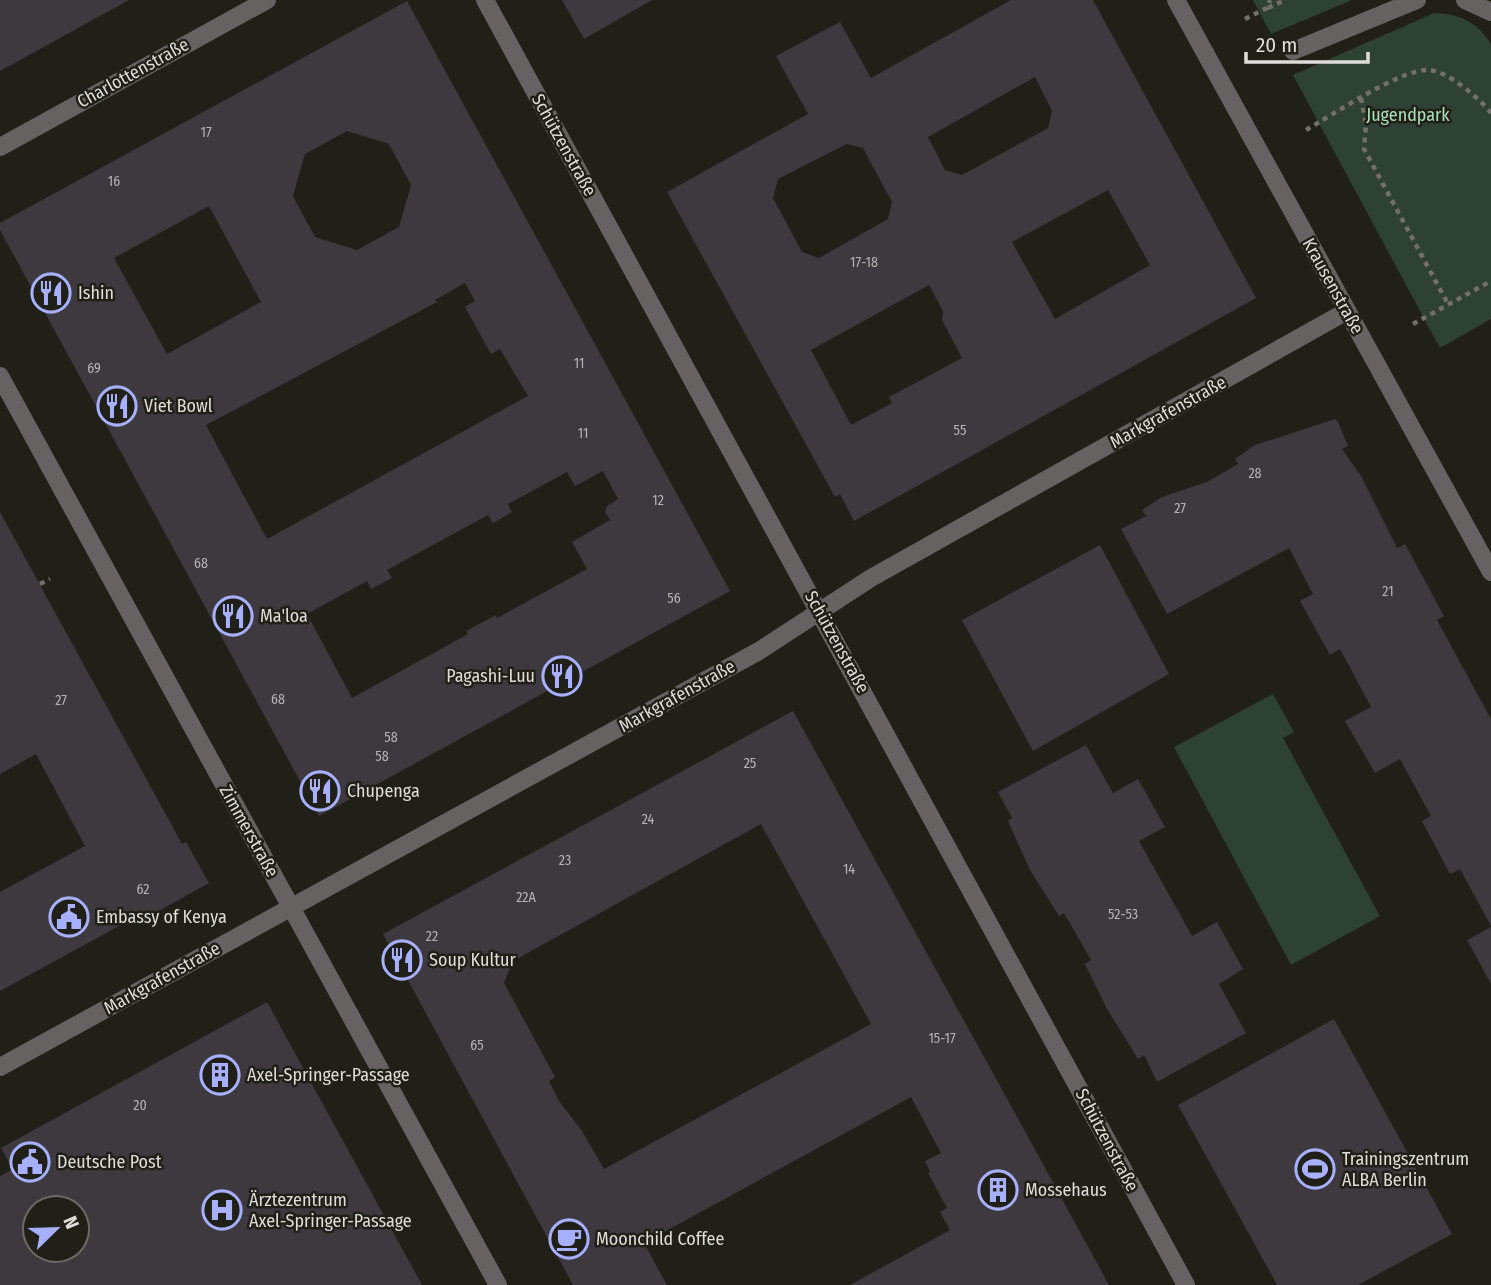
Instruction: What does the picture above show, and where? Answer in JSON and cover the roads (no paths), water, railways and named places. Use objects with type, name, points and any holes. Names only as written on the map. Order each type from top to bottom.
[{"type":"street","name":"Charlottenstraße","points":[[0,147],[267,0]]},
{"type":"street","name":"Schützenstraße","points":[[485,0],[1186,1285]]},
{"type":"street","name":"Krausenstraße","points":[[1176,0],[1491,572]]},
{"type":"street","points":[[1293,51],[1417,0]]},
{"type":"street","points":[[1465,0],[1491,12]]},
{"type":"street","name":"Markgrafenstraße","points":[[0,1067],[759,651],[898,563],[1347,311]]},
{"type":"street","name":"Zimmerstraße","points":[[0,376],[498,1285]]},
{"type":"place","name":"Ishin","points":[[51,293]]},
{"type":"place","name":"Viet Bowl","points":[[117,406]]},
{"type":"place","name":"Ma'loa","points":[[233,616]]},
{"type":"place","name":"Pagashi-Luu","points":[[562,676]]},
{"type":"place","name":"Chupenga","points":[[320,791]]},
{"type":"place","name":"Embassy of Kenya","points":[[69,917]]},
{"type":"place","name":"Soup Kultur","points":[[402,960]]},
{"type":"place","name":"Axel-Springer-Passage","points":[[220,1075]]},
{"type":"place","name":"Deutsche Post","points":[[30,1162]]},
{"type":"place","name":"Trainingszentrum ALBA Berlin","points":[[1315,1169]]},
{"type":"place","name":"Mossehaus","points":[[998,1190]]},
{"type":"place","name":"Ärztezentrum Axel-Springer-Passage","points":[[222,1210]]},
{"type":"place","name":"Moonchild Coffee","points":[[569,1239]]},
{"type":"park label","name":"Jugendpark","points":[[1408,115]]}]
